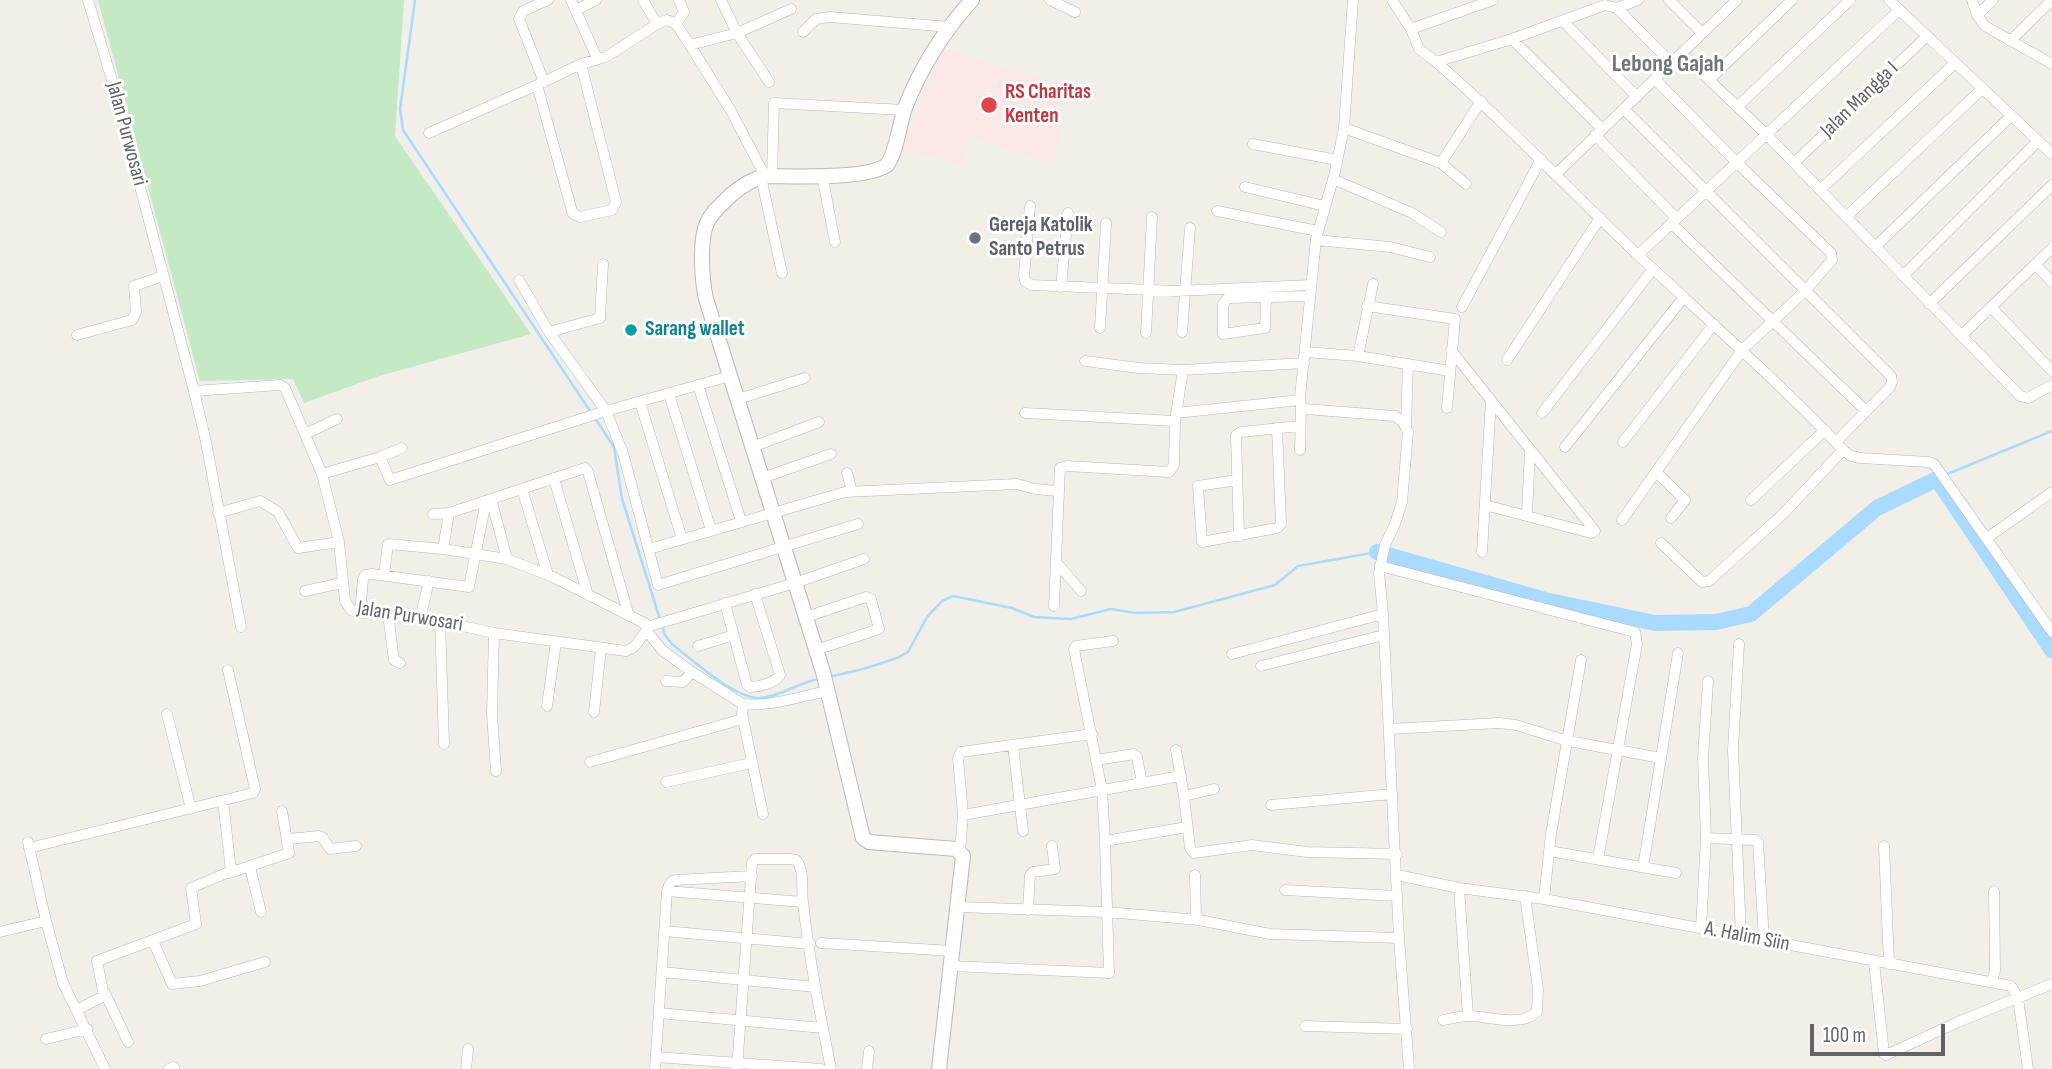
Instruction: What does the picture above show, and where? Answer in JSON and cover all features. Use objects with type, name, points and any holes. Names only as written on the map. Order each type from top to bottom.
[{"type":"street","name":"Jalan Purwosari","points":[[88,0],[194,391],[242,627]]},
{"type":"street","points":[[548,0],[523,12],[519,19],[541,83],[573,214],[580,217],[612,210],[616,202],[581,64]]},
{"type":"street","points":[[571,0],[597,58]]},
{"type":"street","points":[[576,10],[596,0]]},
{"type":"street","points":[[643,0],[657,24]]},
{"type":"street","points":[[676,24],[684,12],[679,0]]},
{"type":"street","points":[[721,0],[737,33],[769,82]]},
{"type":"street","points":[[960,851],[869,842],[863,838],[823,672],[705,292],[703,235],[710,217],[723,202],[745,184],[766,176],[876,171],[885,167],[889,163],[904,110],[923,69],[950,27],[972,0]]},
{"type":"street","points":[[1050,0],[1075,12]]},
{"type":"street","points":[[1300,450],[1304,363],[1317,235],[1344,128],[1353,0],[1343,0]]},
{"type":"street","points":[[1404,0],[1393,2],[1411,29],[1419,49],[1481,100],[1638,255],[1742,350],[1851,456],[1930,462],[1940,469],[2052,632]]},
{"type":"street","points":[[1411,29],[1493,0]]},
{"type":"street","points":[[1616,8],[1638,0]]},
{"type":"street","points":[[1669,0],[1702,33]]},
{"type":"street","points":[[1556,174],[1737,0]]},
{"type":"street","points":[[1710,79],[1792,0]]},
{"type":"street","points":[[1738,106],[1850,0]]},
{"type":"street","points":[[1889,0],[2052,154]]},
{"type":"street","points":[[1972,0],[1977,15],[1985,26],[2051,61]]},
{"type":"street","points":[[1977,15],[1993,0]]},
{"type":"street","points":[[2010,41],[2052,0]]},
{"type":"street","points":[[1436,62],[1563,21],[1605,2],[1616,8],[1672,64]]},
{"type":"street","points":[[690,45],[737,33],[791,9]]},
{"type":"street","points":[[1638,255],[1899,10]]},
{"type":"street","points":[[803,32],[816,19],[830,17],[950,27]]},
{"type":"street","points":[[429,133],[581,64],[606,57],[667,20],[676,24],[690,45],[731,111],[766,176]]},
{"type":"street","points":[[1563,21],[1637,97]]},
{"type":"street","name":"Jalan Mangga I","points":[[1794,163],[1926,37]]},
{"type":"street","points":[[1511,39],[1599,132],[1674,220],[1866,411]]},
{"type":"street","points":[[1682,54],[1738,106],[2022,397],[2028,398],[2052,385]]},
{"type":"street","points":[[1820,190],[1954,64]]},
{"type":"street","points":[[1622,520],[1742,350],[1831,264],[1832,256],[1656,80]]},
{"type":"street","points":[[1846,218],[1982,89]]},
{"type":"street","points":[[1441,163],[1481,100]]},
{"type":"street","points":[[782,273],[766,176],[774,103],[904,110]]},
{"type":"street","points":[[1624,110],[1891,376],[1891,386],[1866,411],[1784,513],[1709,581],[1702,582],[1661,543]]},
{"type":"street","points":[[1875,247],[2011,116]]},
{"type":"street","points":[[1344,128],[1371,140],[1441,163],[1466,184]]},
{"type":"street","points":[[1903,276],[2038,141]]},
{"type":"street","points":[[1252,144],[1337,160]]},
{"type":"street","points":[[1462,307],[1541,159]]},
{"type":"street","points":[[822,175],[835,243]]},
{"type":"street","points":[[1333,179],[1404,209],[1441,232]]},
{"type":"street","points":[[1929,304],[2052,185]]},
{"type":"street","points":[[1245,187],[1325,205]]},
{"type":"street","points":[[1030,206],[1025,281],[1031,285],[1147,290],[1311,290]]},
{"type":"street","points":[[1217,211],[1317,235],[1390,247],[1430,257]]},
{"type":"street","points":[[1061,287],[1068,213]]},
{"type":"street","points":[[1146,333],[1152,218]]},
{"type":"street","points":[[1507,360],[1600,218]]},
{"type":"street","points":[[1100,328],[1106,223]]},
{"type":"street","points":[[1182,332],[1191,228]]},
{"type":"street","points":[[1961,336],[2052,248]]},
{"type":"street","points":[[548,332],[600,318],[603,264]]},
{"type":"street","points":[[2035,264],[2052,282]]},
{"type":"street","points":[[1542,413],[1653,269]]},
{"type":"street","points":[[76,335],[132,320],[136,312],[134,286],[163,276]]},
{"type":"street","points":[[519,280],[548,332],[604,413],[623,453],[658,585],[858,524]]},
{"type":"street","points":[[1358,356],[1373,285]]},
{"type":"street","points":[[1266,297],[1265,328],[1223,334],[1223,304],[1226,299],[1266,297],[1311,290]]},
{"type":"street","points":[[1565,447],[1684,297]]},
{"type":"street","points":[[1367,306],[1455,319],[1447,408]]},
{"type":"street","points":[[1991,307],[2052,371]]},
{"type":"street","points":[[1623,442],[1714,324]]},
{"type":"street","points":[[1451,350],[1595,531],[1592,533],[1485,505]]},
{"type":"street","points":[[1305,352],[1358,356],[1450,371]]},
{"type":"street","points":[[1085,361],[1183,370],[1304,363]]},
{"type":"street","points":[[1408,364],[1408,435],[1402,502],[1385,545],[1379,584],[1383,614],[1397,854],[1399,938],[1409,1069]]},
{"type":"street","points":[[1054,606],[1059,470],[1062,466],[1170,472],[1174,465],[1176,417],[1183,370]]},
{"type":"street","points":[[380,457],[390,480],[730,376]]},
{"type":"street","points":[[738,399],[805,378]]},
{"type":"street","name":"Jalan Purwosari","points":[[194,391],[282,386],[322,474],[339,542],[342,583],[347,606],[356,612],[440,621],[494,633],[626,651],[634,647],[650,627]]},
{"type":"street","points":[[698,386],[741,521]]},
{"type":"street","points":[[669,394],[711,530]]},
{"type":"street","points":[[1482,552],[1491,400]]},
{"type":"street","points":[[640,402],[682,540]]},
{"type":"street","points":[[1025,413],[1176,417],[1301,403]]},
{"type":"street","points":[[1301,403],[1305,409],[1393,415],[1406,426]]},
{"type":"street","points":[[305,434],[337,419]]},
{"type":"street","points":[[752,447],[819,422]]},
{"type":"street","points":[[1239,536],[1238,433],[1300,426]]},
{"type":"street","points":[[1237,480],[1198,485],[1202,542],[1277,528],[1282,524],[1277,428]]},
{"type":"street","points":[[1751,500],[1825,430]]},
{"type":"street","points":[[322,474],[402,448]]},
{"type":"street","points":[[1527,515],[1530,449]]},
{"type":"street","points":[[762,478],[831,454]]},
{"type":"street","points":[[433,514],[449,513],[587,469],[629,616]]},
{"type":"street","points":[[1656,472],[1685,500],[1671,518]]},
{"type":"street","points":[[847,473],[852,491]]},
{"type":"street","points":[[554,479],[588,595]]},
{"type":"street","points":[[649,549],[852,491],[1017,484],[1057,491]]},
{"type":"street","points":[[522,489],[548,575]]},
{"type":"street","points":[[1987,538],[2052,492]]},
{"type":"street","points":[[360,613],[365,575],[384,575],[474,588],[476,554],[489,500]]},
{"type":"street","points":[[489,500],[506,559]]},
{"type":"street","points":[[218,513],[260,501],[278,512],[298,548],[339,542]]},
{"type":"street","points":[[443,549],[449,513]]},
{"type":"street","points":[[384,575],[388,544],[506,559],[548,575],[650,627],[663,650],[692,673],[750,697],[773,703],[827,689]]},
{"type":"street","points":[[650,627],[864,559]]},
{"type":"street","points":[[1056,562],[1081,591]]},
{"type":"street","points":[[1380,565],[1635,632],[1637,645],[1598,859]]},
{"type":"street","points":[[421,619],[429,581]]},
{"type":"street","points":[[305,591],[342,583]]},
{"type":"street","points":[[750,697],[777,680],[780,675],[755,594]]},
{"type":"street","points":[[806,617],[869,597],[879,628],[816,650]]},
{"type":"street","points":[[725,603],[750,697],[743,719],[763,814]]},
{"type":"street","points":[[388,614],[394,660],[400,663]]},
{"type":"street","points":[[1231,654],[1383,614]]},
{"type":"street","points":[[440,621],[444,744]]},
{"type":"street","points":[[494,633],[492,714],[496,771]]},
{"type":"street","points":[[698,646],[733,635]]},
{"type":"street","points":[[1261,666],[1384,635]]},
{"type":"street","points":[[821,943],[952,959],[1107,973],[1110,971],[1102,790],[1074,649],[1076,646],[1113,641]]},
{"type":"street","points":[[547,706],[555,642]]},
{"type":"street","points":[[1739,644],[1733,750],[1741,936]]},
{"type":"street","points":[[594,712],[601,649]]},
{"type":"street","points":[[1643,867],[1678,653]]},
{"type":"street","points":[[1544,899],[1549,851],[1581,660]]},
{"type":"street","points":[[105,1069],[64,983],[46,921],[29,845],[251,794],[254,789],[228,670]]},
{"type":"street","points":[[666,681],[682,682],[692,673]]},
{"type":"street","points":[[1701,928],[1706,838],[1703,758],[1707,681]]},
{"type":"street","points":[[167,714],[191,809]]},
{"type":"street","points":[[590,762],[743,719]]},
{"type":"street","points":[[1389,729],[1499,723],[1516,725],[1567,741],[1661,758]]},
{"type":"street","points":[[939,1069],[964,859],[960,851],[963,815],[959,754],[967,749],[1013,746],[1092,734]]},
{"type":"street","points":[[1013,746],[1023,831]]},
{"type":"street","points":[[1176,750],[1190,850],[1194,853],[1252,845],[1307,852],[1397,854]]},
{"type":"street","points":[[1096,760],[1134,754],[1142,783]]},
{"type":"street","points":[[666,782],[751,762]]},
{"type":"street","points":[[963,815],[1181,776]]},
{"type":"street","points":[[1184,796],[1214,789]]},
{"type":"street","points":[[1271,805],[1392,794]]},
{"type":"street","points":[[223,801],[231,871],[229,873]]},
{"type":"street","points":[[128,1042],[105,993],[97,961],[196,924],[191,888],[289,853],[282,811]]},
{"type":"street","points":[[1105,841],[1187,827]]},
{"type":"street","points":[[288,839],[321,836],[330,849],[356,846]]},
{"type":"street","points":[[1706,838],[1758,842],[1764,940]]},
{"type":"street","points":[[1028,909],[1030,875],[1033,872],[1055,869],[1052,846]]},
{"type":"street","points":[[1884,846],[1888,964]]},
{"type":"street","points":[[1549,851],[1676,873]]},
{"type":"street","points":[[737,1066],[753,861],[796,860],[801,867],[815,987],[831,1069]]},
{"type":"street","points":[[250,867],[261,912]]},
{"type":"street","points":[[1195,875],[1196,920]]},
{"type":"street","name":"A. Halim Siin","points":[[1397,875],[1459,888],[1544,899],[1874,962],[1993,976],[2011,986],[2018,998]]},
{"type":"street","points":[[655,1069],[667,891],[670,883],[675,880],[752,876]]},
{"type":"street","points":[[1459,888],[1468,1016]]},
{"type":"street","points":[[1285,890],[1397,896]]},
{"type":"street","points":[[667,891],[803,902]]},
{"type":"street","points":[[1993,976],[1994,891]]},
{"type":"street","points":[[1443,1020],[1468,1016],[1517,1020],[1537,1012],[1538,989],[1525,896]]},
{"type":"street","points":[[958,907],[1107,912],[1196,920],[1270,934],[1399,938]]},
{"type":"street","points":[[0,932],[46,921]]},
{"type":"street","points":[[664,931],[810,944]]},
{"type":"street","points":[[153,941],[172,984],[200,981],[265,962]]},
{"type":"street","points":[[1874,962],[1885,1055],[2052,984]]},
{"type":"street","points":[[662,972],[815,987]]},
{"type":"street","points":[[76,1010],[105,993]]},
{"type":"street","points":[[2018,998],[2028,1069]]},
{"type":"street","points":[[659,1013],[823,1028]]},
{"type":"street","points":[[1305,1026],[1407,1029]]},
{"type":"street","points":[[46,1039],[87,1029]]},
{"type":"street","points":[[467,1069],[468,1049]]},
{"type":"street","points":[[867,1069],[869,1051]]},
{"type":"street","points":[[656,1057],[737,1066],[821,1069]]},
{"type":"shaded area","name":"RS Charitas Kenten","points":[[943,49],[1063,85],[1053,124],[1062,127],[1052,163],[969,137],[962,164],[901,150]]},
{"type":"green space","points":[[98,0],[404,0],[395,136],[531,334],[379,376],[304,403],[293,379],[200,381]]},
{"type":"waterway","points":[[415,0],[400,109],[403,130],[614,447],[622,499],[665,635],[672,644],[714,677],[739,693],[751,697],[768,697],[819,679]]},
{"type":"waterway","points":[[1945,475],[2052,431]]},
{"type":"waterway","points":[[1377,552],[1545,600],[1655,623],[1716,622],[1751,614],[1877,508],[1937,479],[2052,650]]},
{"type":"waterway","points":[[829,677],[863,669],[908,652],[927,617],[942,601],[953,596],[1012,608],[1034,617],[1071,619],[1111,609],[1136,613],[1174,612],[1275,585],[1298,566],[1377,552]]},
{"type":"place","name":"RS Charitas Kenten","points":[[989,105]]},
{"type":"place","name":"Gereja Katolik Santo Petrus","points":[[975,238]]},
{"type":"place","name":"Sarang wallet","points":[[631,330]]},
{"type":"district","name":"Lebong Gajah","points":[[1668,65]]}]
